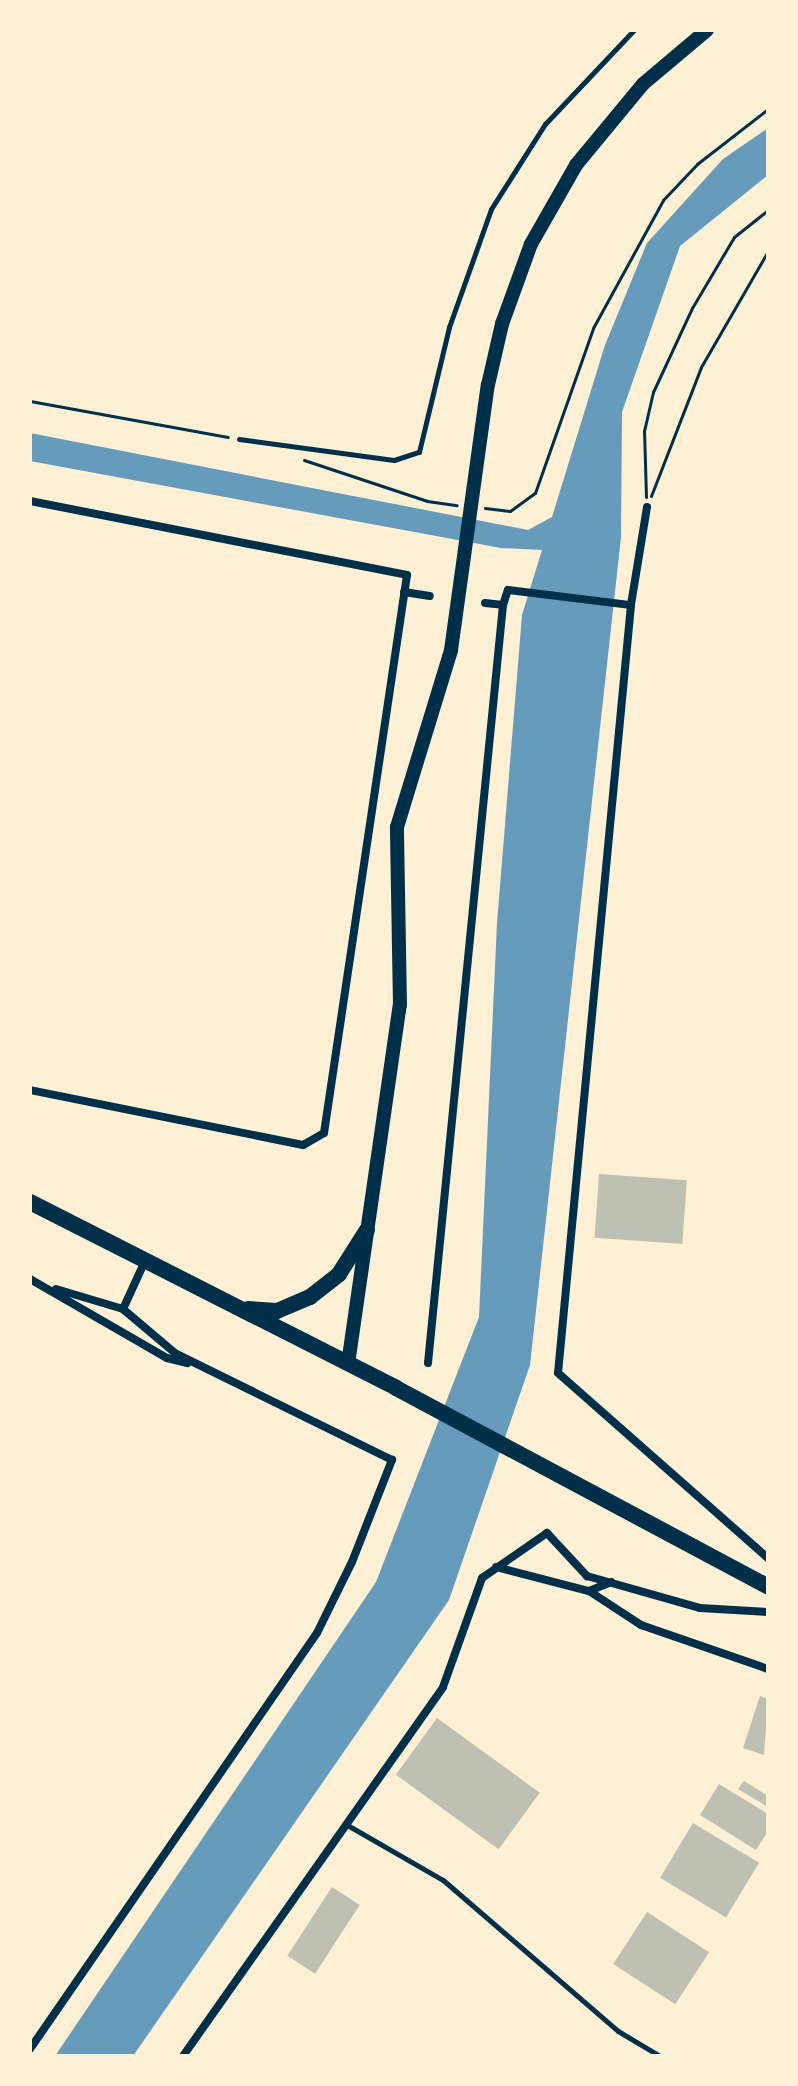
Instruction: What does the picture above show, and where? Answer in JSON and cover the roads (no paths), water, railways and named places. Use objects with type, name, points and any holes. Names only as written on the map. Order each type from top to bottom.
[{"type":"main road","points":[[30,1202],[396,1388],[768,1587]]},
{"type":"main road","points":[[236,1307],[277,1311],[310,1297],[339,1274],[367,1230]]},
{"type":"street","points":[[348,1364],[400,1005],[397,827],[451,650],[474,478],[502,324],[544,217],[617,111],[707,30]]},
{"type":"street","points":[[30,501],[407,575],[324,1133],[303,1145],[30,1090]]},
{"type":"street","points":[[647,507],[631,605],[558,1373],[768,1558]]},
{"type":"street","points":[[428,1363],[503,605],[508,590],[631,605]]},
{"type":"street","points":[[404,592],[430,596]]},
{"type":"street","points":[[485,603],[503,605]]},
{"type":"street","points":[[123,1309],[145,1261]]},
{"type":"street","points":[[30,1279],[167,1358],[207,1369]]},
{"type":"street","points":[[30,2049],[317,1633],[352,1562],[392,1460],[175,1353],[123,1309],[43,1286]]},
{"type":"street","points":[[183,2056],[349,1826],[443,1687],[482,1578],[496,1567],[547,1533],[587,1576],[700,1608],[768,1612]]},
{"type":"street","points":[[496,1567],[589,1591],[641,1625],[768,1669]]},
{"type":"street","points":[[589,1591],[611,1582]]},
{"type":"lane","points":[[239,439],[394,460],[419,452],[449,327],[491,209],[545,124],[634,30]]},
{"type":"lane","points":[[349,1826],[443,1880],[618,2031],[660,2056]]},
{"type":"water","points":[[768,128],[768,175],[680,246],[622,412],[621,537],[530,1365],[449,1600],[133,2056],[55,2056],[376,1582],[479,1317],[497,923],[522,615],[542,550],[501,548],[30,461],[30,433],[528,530],[552,517],[605,345],[647,243],[723,159]]}]
